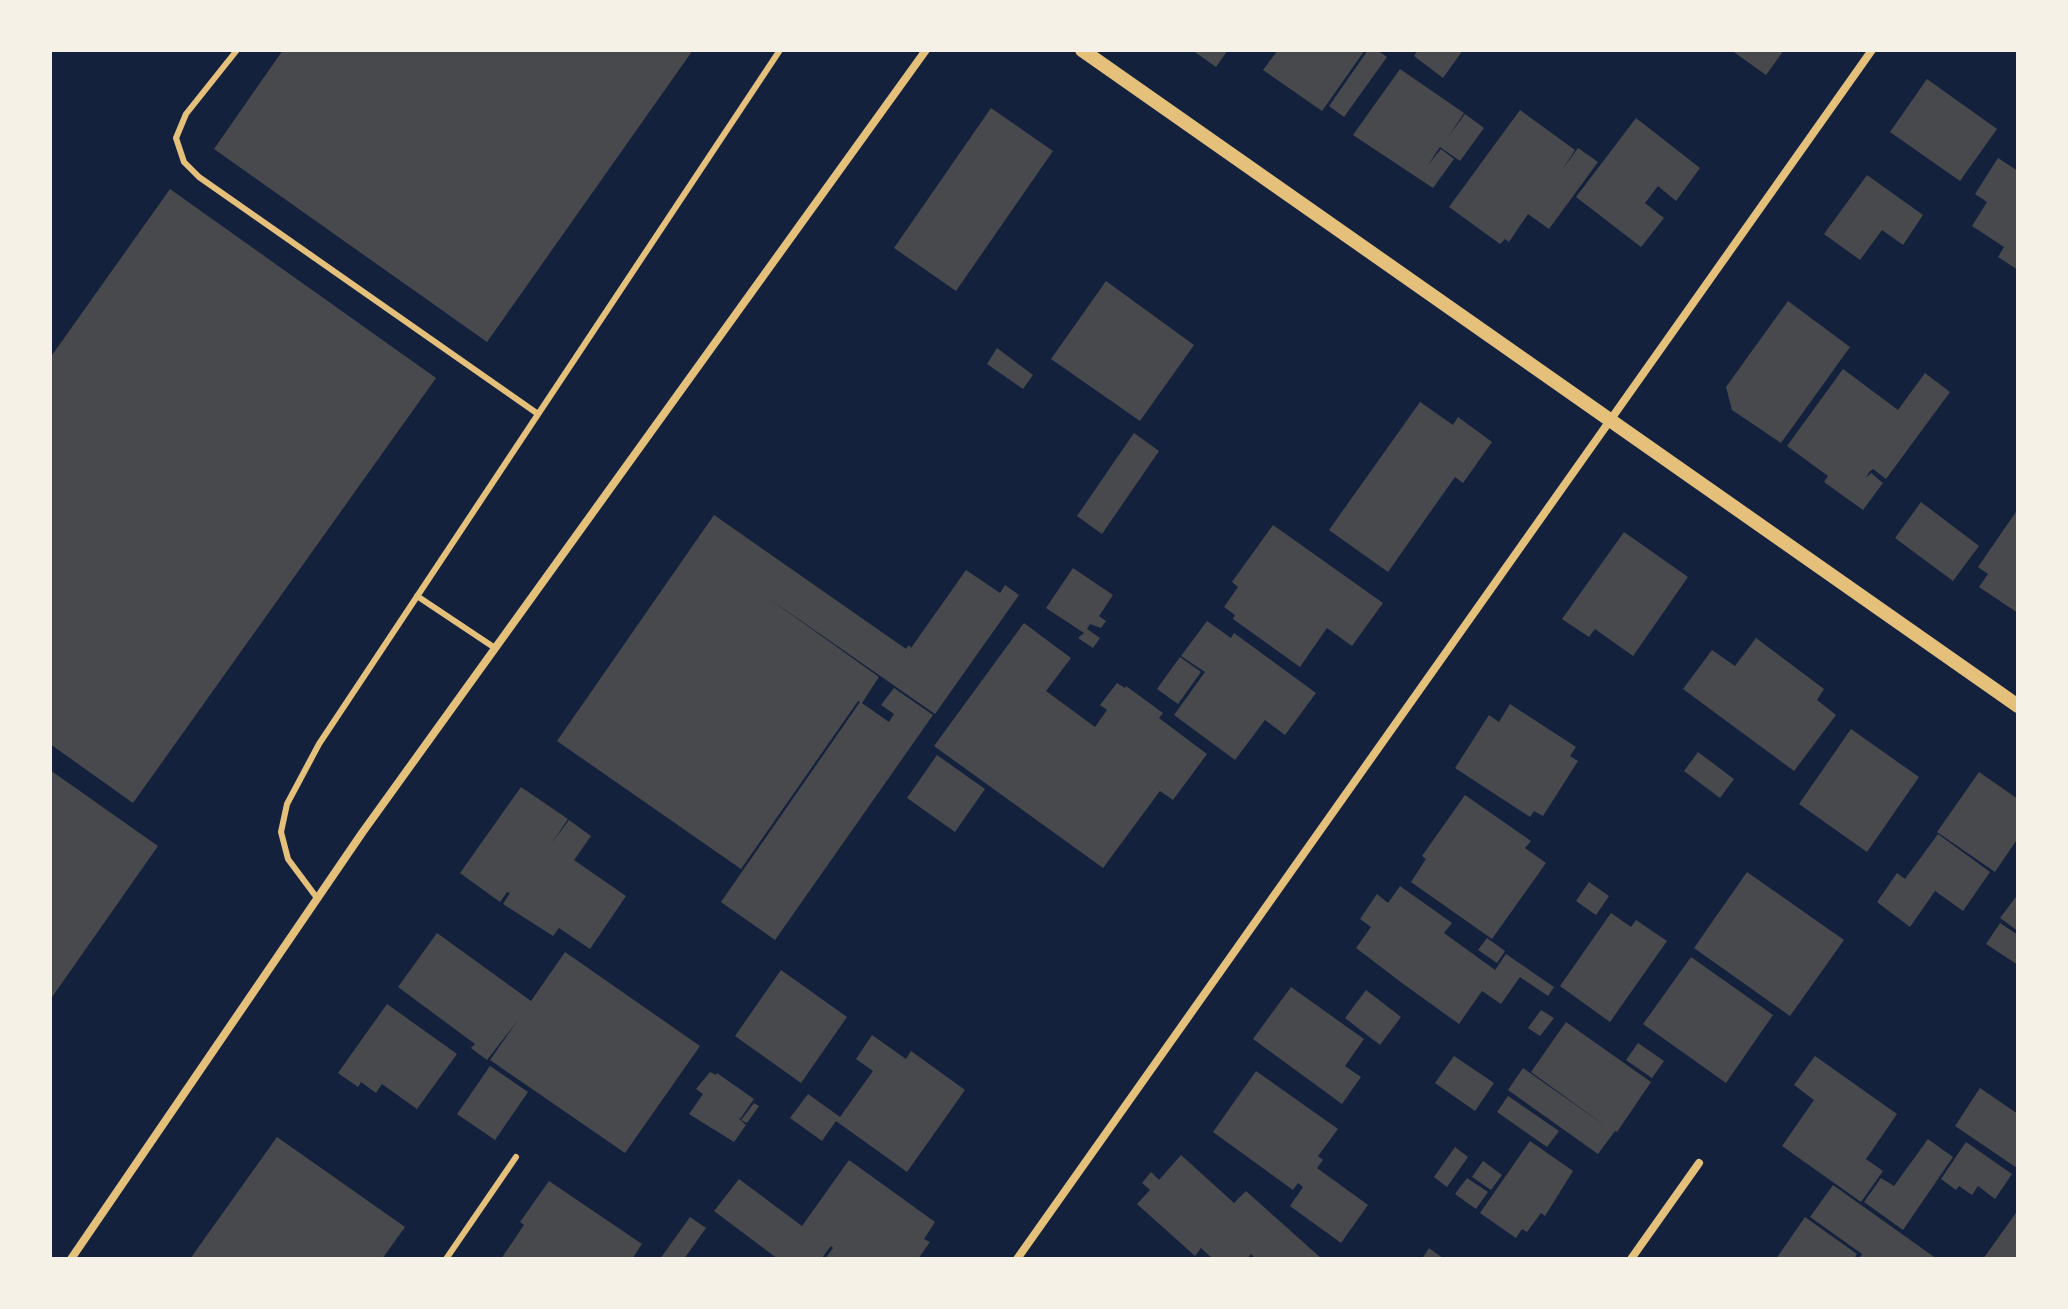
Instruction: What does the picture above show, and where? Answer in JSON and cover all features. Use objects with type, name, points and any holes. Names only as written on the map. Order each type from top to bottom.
[{"type":"street","points":[[71,1259],[317,898],[926,50]]},
{"type":"street","points":[[1082,50],[2018,706]]},
{"type":"street","points":[[1017,1259],[1872,50]]},
{"type":"street","points":[[1631,1259],[1699,1163]]},
{"type":"lane","points":[[237,50],[186,114],[176,138],[184,162],[199,177],[538,414]]},
{"type":"lane","points":[[317,898],[288,859],[281,832],[287,804],[319,744],[780,50]]},
{"type":"lane","points":[[417,596],[495,648]]},
{"type":"lane","points":[[446,1259],[516,1157]]},
{"type":"building","points":[[283,50],[693,50],[487,342],[214,149]]},
{"type":"building","points":[[1192,50],[1228,50],[1216,67]]},
{"type":"building","points":[[1278,50],[1365,50],[1322,111],[1263,70]]},
{"type":"building","points":[[1368,50],[1377,50],[1387,57],[1344,117],[1329,106]]},
{"type":"building","points":[[1418,50],[1463,50],[1443,78],[1414,56]]},
{"type":"building","points":[[1731,50],[1784,50],[1766,75]]},
{"type":"building","points":[[1400,69],[1464,113],[1448,137],[1465,114],[1484,128],[1460,161],[1440,147],[1428,165],[1441,149],[1454,159],[1433,188],[1353,135]]},
{"type":"building","points":[[1927,79],[1997,129],[1960,181],[1890,132]]},
{"type":"building","points":[[991,108],[1053,151],[956,291],[894,248]]},
{"type":"building","points":[[1520,110],[1575,150],[1562,170],[1578,148],[1598,162],[1549,229],[1528,214],[1509,242],[1505,239],[1500,244],[1449,207]]},
{"type":"building","points":[[1636,118],[1700,168],[1676,201],[1658,186],[1645,203],[1664,218],[1641,247],[1576,197]]},
{"type":"building","points":[[1998,158],[2018,171],[2018,270],[1998,257],[2004,247],[1972,226],[1987,202],[1975,194]]},
{"type":"building","points":[[1867,175],[1923,215],[1903,245],[1882,230],[1860,260],[1824,234]]},
{"type":"building","points":[[170,189],[436,378],[133,803],[50,744],[50,358]]},
{"type":"building","points":[[1106,281],[1194,345],[1140,421],[1051,359]]},
{"type":"building","points":[[1788,301],[1850,347],[1781,443],[1732,410],[1726,387]]},
{"type":"building","points":[[997,348],[1033,375],[1023,389],[987,364]]},
{"type":"building","points":[[1843,369],[1898,410],[1925,373],[1950,392],[1886,479],[1873,469],[1869,472],[1866,478],[1871,473],[1883,483],[1863,510],[1824,482],[1828,476],[1787,446]]},
{"type":"building","points":[[1420,402],[1453,425],[1458,417],[1492,442],[1463,483],[1455,477],[1388,572],[1329,530]]},
{"type":"building","points":[[1134,433],[1159,451],[1102,534],[1077,516]]},
{"type":"building","points":[[1921,502],[1979,546],[1953,581],[1895,538]]},
{"type":"building","points":[[2018,509],[2018,613],[1979,587],[1988,574],[1978,567]]},
{"type":"building","points":[[714,515],[906,649],[909,645],[911,648],[966,570],[1000,593],[1005,585],[1019,595],[935,714],[764,595],[879,677],[862,703],[889,722],[894,714],[881,705],[894,688],[933,715],[775,940],[721,902],[860,702],[741,869],[557,741]]},
{"type":"building","points":[[1273,525],[1383,603],[1352,646],[1327,628],[1300,667],[1233,619],[1235,615],[1224,607],[1238,587],[1232,582]]},
{"type":"building","points":[[1624,532],[1688,577],[1633,656],[1595,629],[1589,637],[1562,619]]},
{"type":"building","points":[[1073,568],[1113,595],[1099,616],[1106,621],[1101,628],[1090,624],[1087,629],[1100,638],[1093,648],[1078,638],[1084,633],[1046,608]]},
{"type":"building","points":[[1207,621],[1231,638],[1234,633],[1316,693],[1285,735],[1265,720],[1235,760],[1174,715],[1205,672],[1181,656]]},
{"type":"building","points":[[1024,623],[1071,658],[1046,691],[1095,727],[1107,710],[1100,705],[1117,683],[1126,686],[1163,713],[1159,718],[1207,754],[1173,800],[1160,791],[1103,868],[934,746]]},
{"type":"building","points":[[1756,638],[1824,689],[1817,700],[1836,715],[1794,771],[1683,689],[1712,650],[1735,666]]},
{"type":"building","points":[[1180,657],[1201,672],[1178,704],[1157,689]]},
{"type":"building","points":[[1510,704],[1576,747],[1570,756],[1578,761],[1543,816],[1534,811],[1530,817],[1455,768],[1489,715],[1499,722]]},
{"type":"building","points":[[1851,729],[1919,777],[1867,852],[1799,804]]},
{"type":"building","points":[[1698,752],[1734,779],[1720,798],[1684,771]]},
{"type":"building","points":[[937,755],[985,789],[955,832],[907,798]]},
{"type":"building","points":[[50,770],[158,846],[50,1000]]},
{"type":"building","points":[[1979,772],[2018,799],[2018,838],[1995,872],[1937,832]]},
{"type":"building","points":[[521,787],[568,819],[551,844],[569,820],[591,836],[574,860],[626,896],[590,949],[559,928],[553,936],[503,904],[510,893],[507,892],[500,902],[460,873]]},
{"type":"building","points":[[1465,795],[1531,841],[1525,848],[1546,863],[1492,939],[1411,882],[1426,859],[1422,856]]},
{"type":"building","points":[[1938,834],[1990,872],[1963,911],[1935,891],[1910,927],[1877,902],[1897,873],[1905,879]]},
{"type":"building","points":[[1747,872],[1844,940],[1790,1016],[1694,948]]},
{"type":"building","points":[[1589,882],[1609,896],[1596,915],[1576,901]]},
{"type":"building","points":[[1400,886],[1452,923],[1444,933],[1495,970],[1506,954],[1554,987],[1548,996],[1520,977],[1501,1004],[1482,991],[1459,1024],[1402,983],[1356,948],[1371,927],[1360,919],[1377,894],[1388,903]]},
{"type":"building","points":[[2018,894],[2018,931],[2000,918]]},
{"type":"building","points":[[1611,913],[1631,927],[1636,920],[1667,941],[1610,1022],[1560,986]]},
{"type":"building","points":[[2000,923],[2018,935],[2018,965],[1986,944]]},
{"type":"building","points":[[437,933],[531,1001],[565,952],[700,1046],[625,1153],[490,1060],[518,1020],[487,1060],[471,1048],[475,1044],[398,987]]},
{"type":"building","points":[[1487,938],[1505,951],[1497,963],[1478,950]]},
{"type":"building","points":[[1691,957],[1773,1015],[1726,1083],[1643,1024]]},
{"type":"building","points":[[781,970],[847,1017],[801,1083],[735,1036]]},
{"type":"building","points":[[1291,987],[1364,1039],[1345,1066],[1361,1077],[1342,1104],[1253,1039]]},
{"type":"building","points":[[1366,990],[1401,1017],[1380,1045],[1345,1018]]},
{"type":"building","points":[[387,1004],[457,1054],[417,1109],[382,1084],[376,1093],[361,1082],[358,1087],[338,1073]]},
{"type":"building","points":[[1541,1010],[1554,1018],[1540,1036],[1528,1028]]},
{"type":"building","points":[[1566,1022],[1651,1082],[1598,1154],[1508,1090],[1523,1068],[1607,1127],[1531,1072]]},
{"type":"building","points":[[872,1035],[906,1059],[911,1051],[965,1090],[907,1172],[836,1121],[822,1141],[790,1118],[808,1094],[840,1117],[873,1071],[856,1059]]},
{"type":"building","points":[[1638,1043],[1664,1061],[1652,1078],[1626,1060]]},
{"type":"building","points":[[1454,1056],[1494,1083],[1475,1111],[1435,1083]]},
{"type":"building","points":[[1815,1056],[1897,1114],[1866,1159],[1883,1171],[1861,1202],[1782,1146],[1814,1100],[1794,1085]]},
{"type":"building","points":[[490,1066],[528,1092],[495,1140],[457,1114]]},
{"type":"building","points":[[1256,1071],[1338,1129],[1318,1156],[1323,1160],[1317,1168],[1368,1205],[1341,1243],[1290,1206],[1303,1187],[1298,1183],[1293,1190],[1213,1132]]},
{"type":"building","points":[[710,1072],[717,1073],[754,1099],[740,1119],[737,1117],[746,1125],[734,1142],[689,1114],[703,1094],[696,1089]]},
{"type":"building","points":[[1980,1088],[2018,1114],[2017,1168],[1955,1126]]},
{"type":"building","points":[[1508,1096],[1559,1131],[1547,1147],[1497,1112]]},
{"type":"building","points":[[754,1103],[759,1106],[747,1123],[741,1120]]},
{"type":"building","points":[[277,1137],[405,1227],[382,1259],[190,1259]]},
{"type":"building","points":[[1928,1139],[1953,1157],[1903,1230],[1864,1202],[1881,1178],[1894,1186]]},
{"type":"building","points":[[1530,1141],[1573,1171],[1545,1216],[1541,1213],[1527,1232],[1522,1229],[1516,1238],[1480,1213]]},
{"type":"building","points":[[1966,1142],[2012,1174],[1995,1199],[1978,1186],[1972,1195],[1959,1186],[1956,1190],[1941,1179]]},
{"type":"building","points":[[1455,1147],[1468,1157],[1447,1187],[1434,1177]]},
{"type":"building","points":[[1181,1155],[1234,1203],[1246,1191],[1322,1259],[1256,1259],[1251,1254],[1247,1259],[1213,1259],[1201,1248],[1195,1256],[1137,1204],[1150,1190],[1142,1183],[1151,1172],[1159,1180]]},
{"type":"building","points":[[849,1160],[935,1222],[924,1239],[930,1242],[918,1259],[825,1259],[833,1248],[831,1246],[821,1259],[778,1259],[714,1211],[739,1179],[802,1226]]},
{"type":"building","points":[[1483,1161],[1502,1175],[1491,1190],[1472,1177]]},
{"type":"building","points":[[1467,1178],[1488,1192],[1476,1209],[1455,1194]]},
{"type":"building","points":[[549,1181],[642,1244],[632,1259],[501,1259],[524,1225],[520,1222]]},
{"type":"building","points":[[1833,1185],[1937,1259],[1859,1259],[1862,1254],[1810,1217]]},
{"type":"building","points":[[2018,1210],[2018,1259],[1983,1259]]},
{"type":"building","points":[[690,1217],[706,1228],[684,1259],[660,1259]]},
{"type":"building","points":[[1805,1217],[1857,1254],[1854,1259],[1776,1259]]},
{"type":"building","points":[[1429,1248],[1444,1259],[1422,1259]]}]
